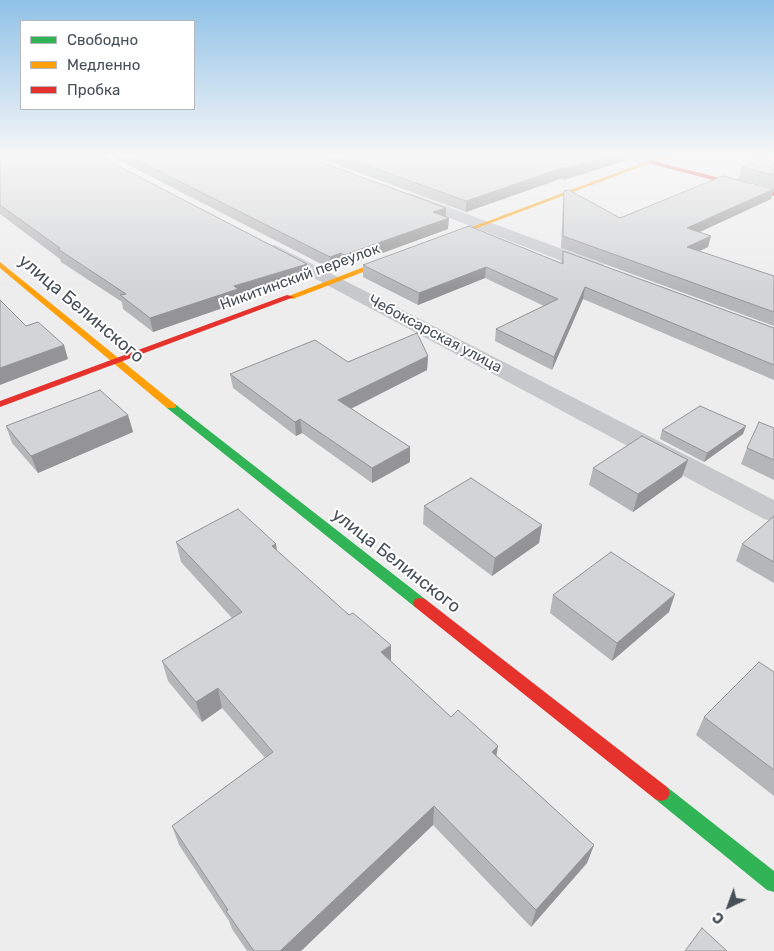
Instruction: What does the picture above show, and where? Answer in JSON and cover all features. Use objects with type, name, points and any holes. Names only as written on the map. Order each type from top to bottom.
[{"type":"street","points":[[415,200],[609,273]]},
{"type":"street","points":[[426,246],[547,200]]},
{"type":"street","name":"Чебоксарская улица","points":[[255,239],[774,512]]},
{"type":"street","name":"Никитинский переулок","points":[[0,404],[408,253]]},
{"type":"street","name":"улица Белинского","points":[[0,264],[115,361],[774,883]]},
{"type":"building","points":[[0,200],[184,200],[307,264],[234,286],[238,289],[150,318],[120,295],[126,294],[58,249],[60,248],[0,205]]},
{"type":"building","points":[[217,200],[425,200],[446,208],[433,212],[449,218],[344,255],[341,253],[330,257]]},
{"type":"building","points":[[564,200],[588,200],[620,218],[663,200],[749,200],[687,228],[711,236],[687,247],[774,276],[774,312],[563,236]]},
{"type":"building","points":[[469,226],[563,264],[563,251],[774,328],[774,365],[585,287],[554,357],[496,329],[558,299],[486,267],[419,293],[363,265]]},
{"type":"building","points":[[0,300],[26,326],[38,322],[64,345],[0,368]]},
{"type":"building","points":[[417,333],[428,356],[338,400],[410,447],[372,468],[300,419],[295,422],[230,374],[315,340],[348,362]]},
{"type":"building","points":[[100,390],[128,415],[31,456],[6,426]]},
{"type":"building","points":[[700,406],[746,426],[707,453],[662,430]]},
{"type":"building","points":[[759,422],[774,428],[774,460],[747,448]]},
{"type":"building","points":[[642,436],[688,460],[638,494],[593,468]]},
{"type":"building","points":[[471,478],[542,525],[495,558],[424,506]]},
{"type":"building","points":[[238,509],[276,544],[272,546],[349,615],[353,613],[391,645],[381,652],[451,717],[458,710],[498,746],[492,752],[594,845],[536,910],[434,806],[280,951],[254,951],[172,826],[273,752],[218,688],[196,702],[162,661],[242,612],[176,542]]},
{"type":"building","points":[[774,516],[774,562],[742,544]]},
{"type":"building","points":[[611,552],[675,594],[617,643],[553,595]]},
{"type":"building","points":[[759,662],[774,672],[774,770],[704,717]]},
{"type":"building","points":[[702,928],[727,951],[685,951]]},
{"type":"traffic: fast","points":[[171,406],[420,603]]},
{"type":"traffic: fast","points":[[661,793],[774,883]]},
{"type":"traffic: slow","points":[[438,241],[547,200]]},
{"type":"traffic: slow","points":[[290,297],[398,257]]},
{"type":"traffic: slow","points":[[0,264],[171,406]]},
{"type":"traffic: jam","points":[[0,404],[290,297]]},
{"type":"traffic: jam","points":[[420,603],[661,793]]}]
